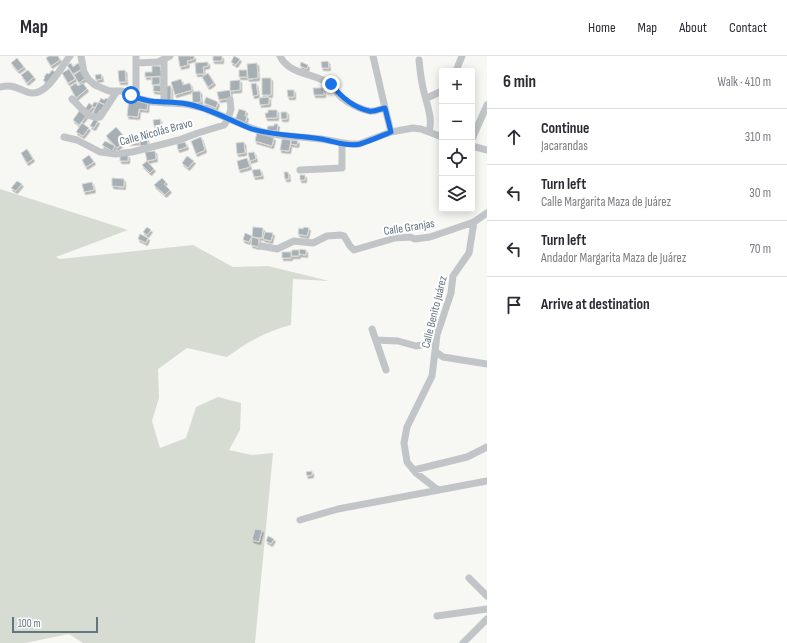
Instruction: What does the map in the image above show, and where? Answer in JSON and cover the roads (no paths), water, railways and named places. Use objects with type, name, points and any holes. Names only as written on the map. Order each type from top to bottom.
[{"type":"street","points":[[0,87],[10,86],[34,94],[48,86],[70,56]]},
{"type":"street","points":[[80,56],[84,72],[89,80],[95,85],[109,91],[122,91],[136,98],[153,102],[186,104],[203,108],[251,128],[279,135],[359,144],[391,132],[413,128],[439,136]]},
{"type":"street","points":[[373,56],[391,132]]},
{"type":"street","points":[[457,68],[462,56]]},
{"type":"street","points":[[136,98],[136,60],[158,62],[167,57]]},
{"type":"street","points":[[164,103],[167,57]]},
{"type":"street","points":[[281,58],[291,68],[331,84],[340,96],[352,105],[370,111],[385,108]]},
{"type":"street","points":[[419,60],[424,92],[427,98],[431,121],[429,132]]},
{"type":"street","points":[[72,99],[85,113],[96,118],[100,117],[116,91]]},
{"type":"street","points":[[427,98],[439,92]]},
{"type":"street","points":[[228,119],[231,109],[230,100]]},
{"type":"street","points":[[475,132],[487,105]]},
{"type":"street","name":"Calle Nicolás Bravo","points":[[64,137],[77,140],[100,152],[116,154],[132,152],[179,140],[198,132],[224,125],[228,119]]},
{"type":"street","points":[[300,170],[342,168],[342,143]]},
{"type":"street","points":[[475,147],[487,150]]},
{"type":"street","name":"Calle Granjas","points":[[261,246],[277,249],[294,241],[313,243],[327,236],[340,235],[344,236],[354,250],[395,238],[410,237],[415,239],[430,237],[474,222],[487,213]]},
{"type":"street","name":"Calle Benito Juárez","points":[[414,470],[407,462],[405,455],[404,443],[407,427],[432,376],[437,335],[451,293],[453,276],[458,271],[469,253],[474,222]]},
{"type":"street","points":[[372,329],[386,370]]},
{"type":"street","points":[[376,340],[398,341],[416,346],[436,343]]},
{"type":"street","points":[[435,351],[443,357],[487,364]]},
{"type":"street","points":[[438,490],[414,470],[467,457],[487,446]]},
{"type":"street","points":[[300,520],[338,509],[487,481]]},
{"type":"street","points":[[469,578],[487,596]]},
{"type":"street","points":[[437,616],[487,609]]},
{"type":"street","points":[[463,643],[487,619]]}]
